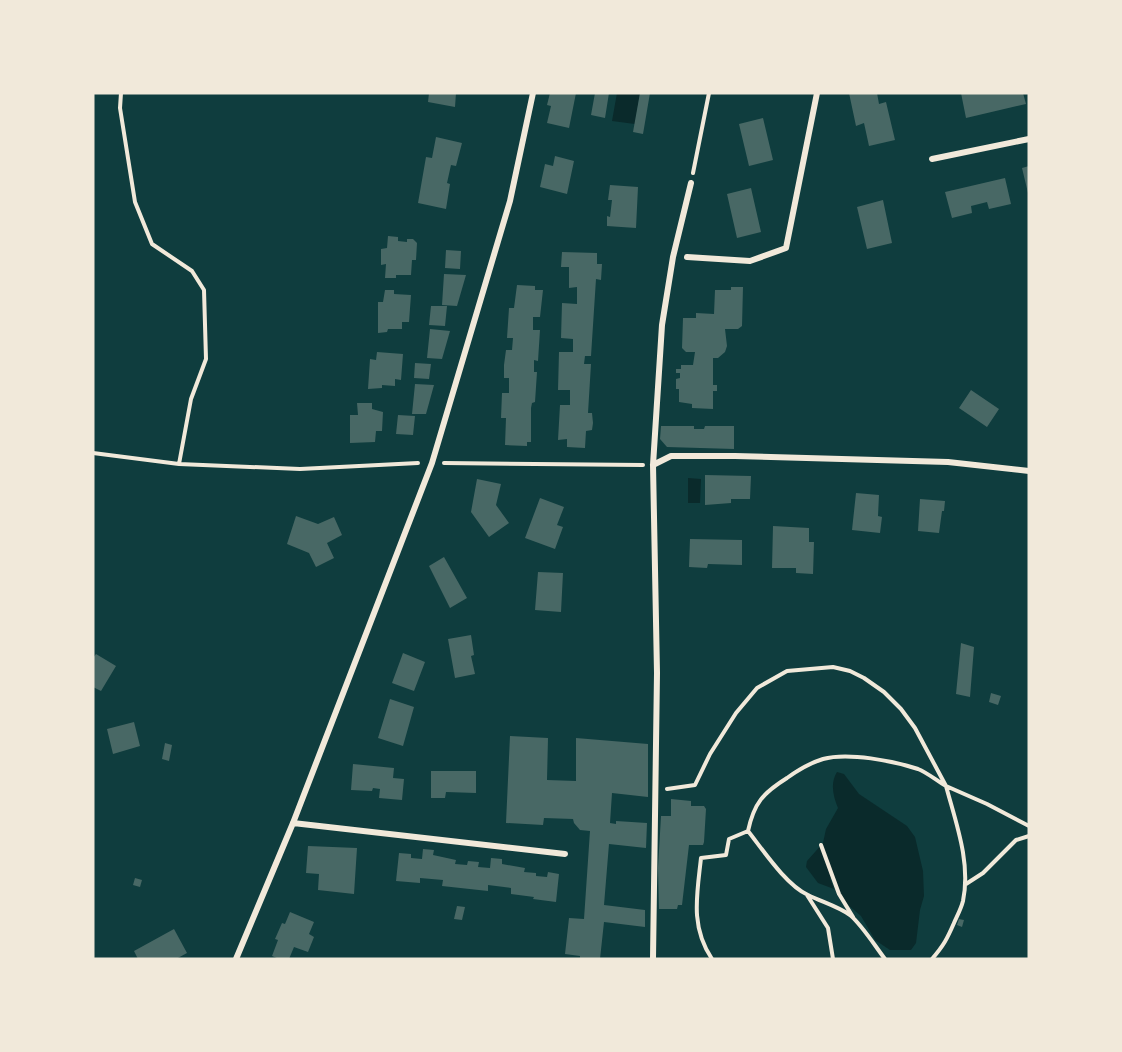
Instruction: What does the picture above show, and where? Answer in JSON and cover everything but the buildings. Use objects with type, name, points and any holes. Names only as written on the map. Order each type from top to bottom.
[{"type":"street","points":[[236,959],[292,823],[432,463],[510,201],[533,93]]},
{"type":"street","points":[[687,257],[750,261],[786,248],[817,93]]},
{"type":"street","points":[[932,159],[1029,139]]},
{"type":"street","points":[[653,959],[657,672],[653,465],[662,325],[673,256],[691,183]]},
{"type":"street","points":[[653,465],[671,456],[735,456],[948,462],[1029,471]]},
{"type":"street","points":[[292,823],[565,854]]},
{"type":"path","points":[[121,93],[120,108],[135,201],[152,244],[192,271],[204,290],[206,359],[191,399],[179,464]]},
{"type":"path","points":[[691,183],[709,93]]},
{"type":"path","points":[[93,453],[179,464],[300,469],[432,463],[653,465]]},
{"type":"path","points":[[655,790],[695,786],[710,754],[736,713],[757,688],[787,671],[833,667],[850,671],[864,678],[884,692],[901,709],[921,739],[946,786],[959,833],[965,867],[962,904],[945,944],[932,959]]},
{"type":"path","points":[[833,959],[828,928],[807,895],[793,884],[765,854],[748,831],[752,812],[769,790],[798,770],[825,759],[848,757],[880,760],[920,770],[946,786],[1029,826]]},
{"type":"path","points":[[712,959],[700,936],[695,910],[701,858],[726,855],[729,839],[748,831]]},
{"type":"path","points":[[965,884],[983,873],[1016,840],[1029,836]]},
{"type":"path","points":[[821,844],[839,894],[855,921]]},
{"type":"path","points":[[807,895],[822,899],[851,916],[885,959]]},
{"type":"water","points":[[617,93],[640,93],[635,124],[612,121]]},
{"type":"water","points":[[688,478],[701,479],[700,503],[688,503]]},
{"type":"water","points":[[837,772],[844,774],[859,794],[907,826],[915,837],[923,871],[924,896],[916,943],[911,950],[890,950],[875,940],[861,916],[848,905],[834,877],[830,878],[834,889],[818,883],[806,867],[807,861],[823,843],[826,829],[838,808],[833,790]]}]
